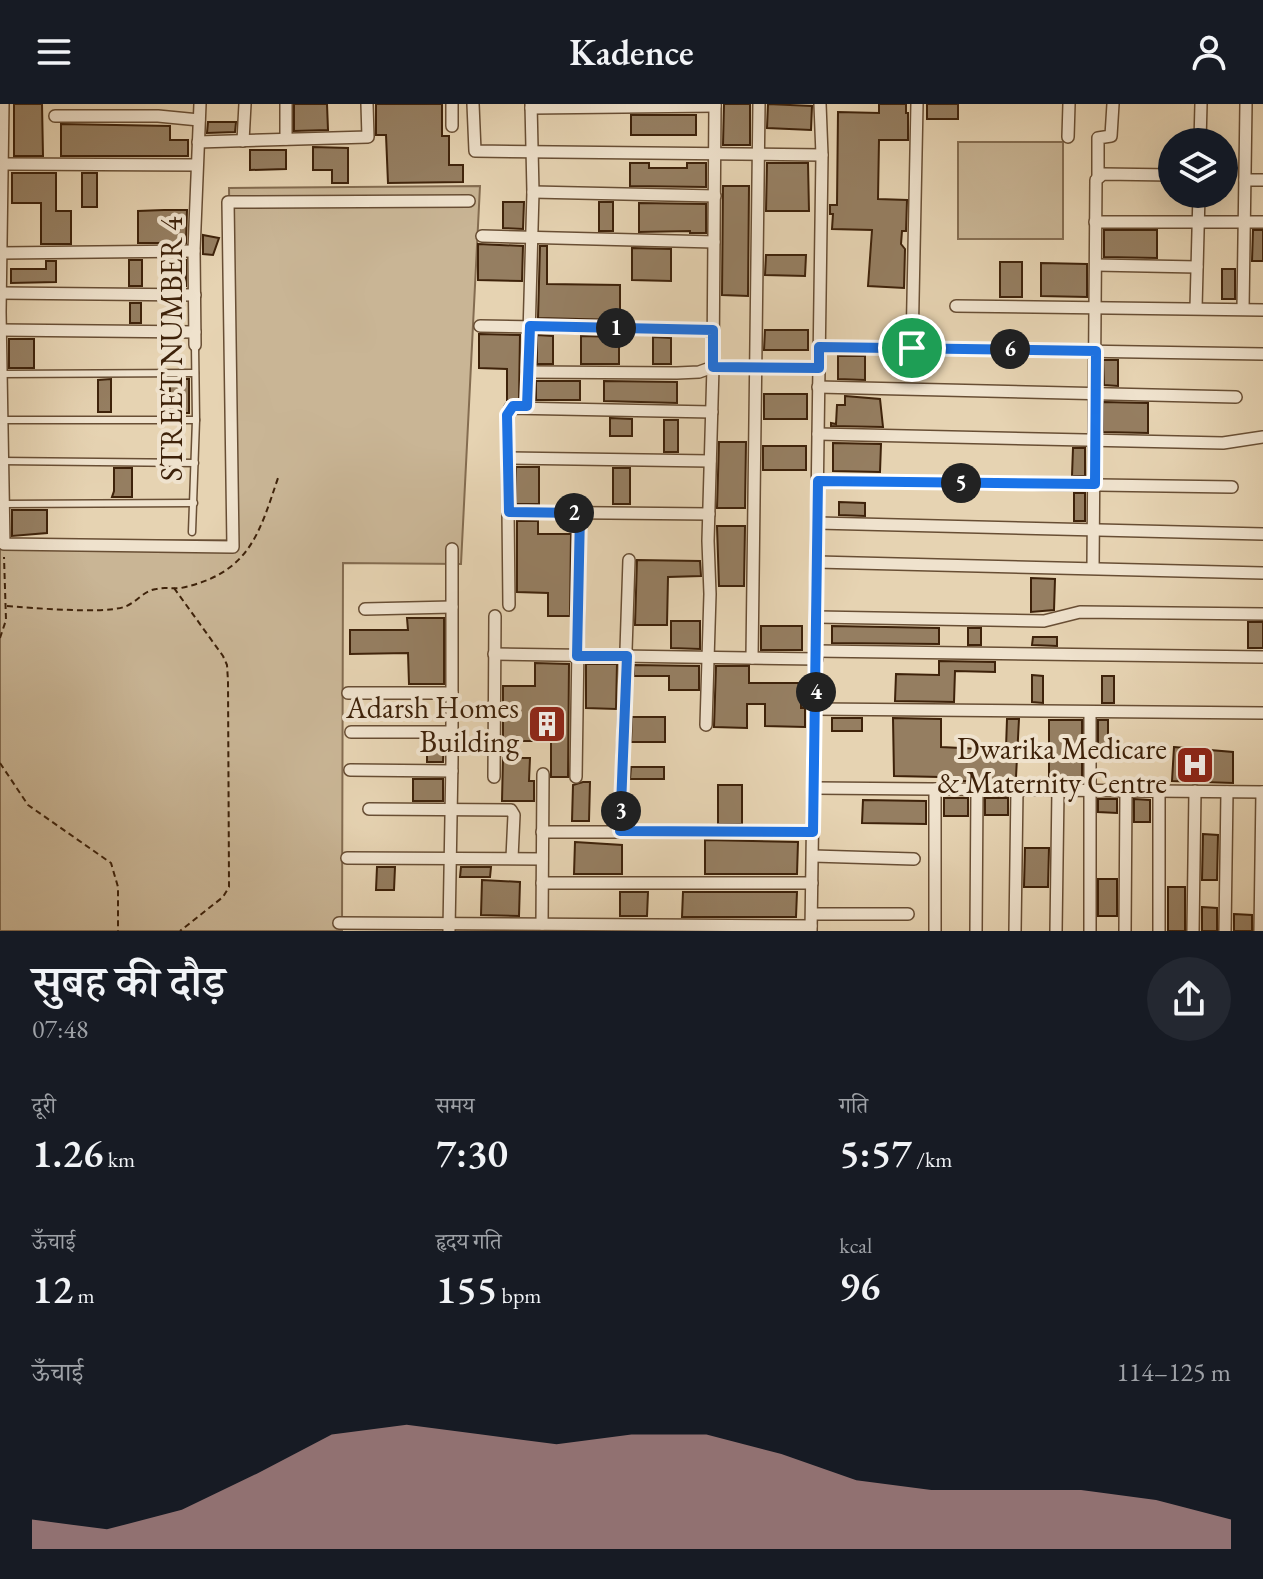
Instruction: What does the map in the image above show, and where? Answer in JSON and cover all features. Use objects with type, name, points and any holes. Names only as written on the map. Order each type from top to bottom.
[{"type":"street","points":[[3,104],[0,330],[4,544],[233,547],[228,202],[469,201]]},
{"type":"street","name":"STREET NUMBER 4","points":[[195,339],[194,251],[200,104]]},
{"type":"street","points":[[243,141],[245,104]]},
{"type":"street","points":[[286,104],[286,139]]},
{"type":"street","points":[[198,142],[368,137],[367,104]]},
{"type":"street","points":[[452,104],[452,126]]},
{"type":"street","points":[[473,104],[475,151],[822,155]]},
{"type":"street","points":[[752,658],[759,104]]},
{"type":"street","points":[[811,924],[817,655],[820,104]]},
{"type":"street","points":[[912,348],[917,104]]},
{"type":"street","points":[[1068,137],[1069,104]]},
{"type":"street","points":[[1093,568],[1098,138],[1111,136],[1113,104]]},
{"type":"street","points":[[1200,128],[1201,104]]},
{"type":"street","points":[[1243,309],[1246,104]]},
{"type":"street","points":[[527,406],[533,192],[531,106],[715,105],[706,725]]},
{"type":"street","points":[[55,116],[158,116],[199,120]]},
{"type":"street","points":[[3,164],[196,165]]},
{"type":"street","points":[[1098,177],[1103,174],[1158,175]]},
{"type":"street","points":[[1245,180],[1263,180]]},
{"type":"street","points":[[533,192],[715,196]]},
{"type":"street","points":[[1196,308],[1198,208]]},
{"type":"street","points":[[1095,222],[1263,222]]},
{"type":"street","points":[[482,236],[714,242]]},
{"type":"street","points":[[1,253],[194,251]]},
{"type":"street","points":[[1096,265],[1197,267]]},
{"type":"street","points":[[1,293],[195,295]]},
{"type":"street","points":[[956,306],[1263,310]]},
{"type":"street","points":[[480,326],[713,330]]},
{"type":"street","points":[[0,330],[195,339]]},
{"type":"street","points":[[819,347],[1263,354]]},
{"type":"street","points":[[527,372],[692,372],[713,367],[819,368]]},
{"type":"street","points":[[818,387],[1236,397]]},
{"type":"street","points":[[509,605],[507,415],[513,406],[712,412]]},
{"type":"street","points":[[818,434],[1223,443],[1263,437]]},
{"type":"street","points":[[509,458],[710,461]]},
{"type":"street","points":[[818,481],[1232,487]]},
{"type":"street","points":[[509,512],[709,514]]},
{"type":"street","points":[[576,777],[580,513]]},
{"type":"street","points":[[818,523],[1263,534]]},
{"type":"street","points":[[448,927],[452,549]]},
{"type":"street","points":[[620,831],[629,560]]},
{"type":"street","points":[[817,562],[1263,573]]},
{"type":"street","points":[[365,609],[452,607]]},
{"type":"street","points":[[817,617],[1044,621],[1069,613],[1263,614]]},
{"type":"street","points":[[494,777],[495,616]]},
{"type":"street","points":[[494,654],[752,658],[817,655],[1263,657]]},
{"type":"street","points":[[348,693],[452,693]]},
{"type":"street","points":[[815,709],[1263,713]]},
{"type":"street","points":[[1090,712],[1090,931]]},
{"type":"street","points":[[351,732],[452,732]]},
{"type":"street","points":[[350,770],[452,771]]},
{"type":"street","points":[[535,926],[542,883],[543,774]]},
{"type":"street","points":[[814,788],[1262,792],[1260,931]]},
{"type":"street","points":[[935,789],[935,931]]},
{"type":"street","points":[[976,931],[977,789]]},
{"type":"street","points":[[1015,931],[1017,790]]},
{"type":"street","points":[[1056,931],[1058,790]]},
{"type":"street","points":[[1125,931],[1126,791]]},
{"type":"street","points":[[1159,791],[1159,931]]},
{"type":"street","points":[[1193,931],[1195,791]]},
{"type":"street","points":[[1225,931],[1227,792]]},
{"type":"street","points":[[369,809],[511,810],[514,815],[512,858]]},
{"type":"street","points":[[542,832],[813,832]]},
{"type":"street","points":[[813,856],[914,859]]},
{"type":"street","points":[[347,858],[542,859]]},
{"type":"street","points":[[542,883],[812,883]]},
{"type":"street","points":[[339,923],[615,928],[811,924],[908,914]]},
{"type":"lane","name":"STREET NUMBER 4","points":[[192,532],[195,339]]},
{"type":"lane","points":[[1,374],[195,373]]},
{"type":"lane","points":[[1,420],[196,420]]},
{"type":"lane","points":[[1,461],[195,463]]},
{"type":"lane","points":[[2,504],[194,503]]},
{"type":"path","points":[[7,606],[125,607],[153,589],[174,588],[223,572],[253,544],[279,475]]},
{"type":"path","points":[[0,638],[6,624],[7,606],[4,544]]},
{"type":"path","points":[[174,588],[225,661],[228,703],[229,887],[223,897],[180,931]]},
{"type":"path","points":[[0,763],[28,805],[111,863],[118,887],[118,931]]},
{"type":"shaded area","points":[[958,142],[1063,142],[1063,239],[958,239]]},
{"type":"shaded area","points":[[480,186],[461,564],[343,563],[342,931],[0,931],[0,541],[234,540],[229,188]]},
{"type":"building","points":[[14,104],[42,104],[43,156],[14,156]]},
{"type":"building","points":[[294,104],[327,104],[328,130],[294,131]]},
{"type":"building","points":[[376,104],[442,104],[442,136],[449,136],[449,165],[463,165],[463,182],[388,183],[386,135],[376,135]]},
{"type":"building","points":[[724,104],[750,104],[750,145],[723,145]]},
{"type":"building","points":[[768,104],[812,106],[811,130],[767,128]]},
{"type":"building","points":[[879,104],[906,104],[908,113],[908,140],[879,140],[878,199],[907,200],[906,231],[902,231],[901,244],[905,249],[904,288],[868,286],[872,230],[832,229],[830,205],[837,205],[838,112],[879,113]]},
{"type":"building","points":[[927,104],[958,104],[958,119],[927,119]]},
{"type":"building","points":[[631,115],[696,115],[696,135],[631,135]]},
{"type":"building","points":[[208,122],[236,122],[235,132],[207,133]]},
{"type":"building","points":[[61,124],[170,126],[170,140],[188,140],[188,156],[61,156]]},
{"type":"building","points":[[313,147],[348,148],[348,183],[332,183],[332,170],[313,170]]},
{"type":"building","points":[[250,150],[286,150],[286,169],[250,170]]},
{"type":"building","points":[[630,163],[649,163],[649,168],[687,168],[687,163],[706,163],[706,187],[630,186]]},
{"type":"building","points":[[767,163],[808,163],[809,211],[766,211]]},
{"type":"building","points":[[12,173],[56,173],[56,211],[71,211],[71,244],[41,244],[41,203],[12,203]]},
{"type":"building","points":[[82,173],[97,173],[97,207],[82,207]]},
{"type":"building","points":[[723,186],[749,186],[748,296],[722,295]]},
{"type":"building","points":[[503,202],[524,202],[523,229],[503,228]]},
{"type":"building","points":[[599,202],[613,202],[613,231],[599,231]]},
{"type":"building","points":[[639,203],[706,204],[706,233],[639,232]]},
{"type":"building","points":[[187,210],[186,243],[138,243],[138,211]]},
{"type":"building","points":[[1104,230],[1157,230],[1157,258],[1104,257]]},
{"type":"building","points":[[1253,230],[1263,230],[1263,261],[1252,261]]},
{"type":"building","points":[[203,235],[219,238],[213,255],[203,254]]},
{"type":"building","points":[[478,244],[523,246],[522,281],[478,280]]},
{"type":"building","points":[[540,246],[547,246],[547,284],[620,285],[620,320],[538,318]]},
{"type":"building","points":[[632,248],[671,249],[671,281],[632,280]]},
{"type":"building","points":[[766,255],[806,255],[805,276],[765,275]]},
{"type":"building","points":[[129,260],[142,260],[142,286],[129,286]]},
{"type":"building","points":[[175,260],[186,260],[186,286],[175,286]]},
{"type":"building","points":[[46,261],[56,261],[56,282],[11,283],[11,269],[46,269]]},
{"type":"building","points":[[1000,262],[1022,262],[1022,297],[1000,297]]},
{"type":"building","points":[[1041,263],[1087,264],[1087,297],[1041,296]]},
{"type":"building","points":[[1222,269],[1235,269],[1235,299],[1222,299]]},
{"type":"building","points":[[130,303],[141,303],[141,323],[130,323]]},
{"type":"building","points":[[765,330],[808,330],[808,350],[764,350]]},
{"type":"building","points":[[479,334],[520,335],[519,400],[507,400],[507,369],[479,368]]},
{"type":"building","points":[[537,335],[553,336],[553,364],[537,364]]},
{"type":"building","points":[[581,336],[619,337],[619,364],[581,364]]},
{"type":"building","points":[[653,337],[671,338],[671,364],[653,364]]},
{"type":"building","points":[[9,339],[34,339],[34,368],[9,368]]},
{"type":"building","points":[[838,356],[865,356],[865,380],[838,379]]},
{"type":"building","points":[[1103,360],[1118,360],[1118,386],[1104,385]]},
{"type":"building","points":[[111,379],[111,412],[98,412],[98,380]]},
{"type":"building","points":[[170,379],[189,379],[189,413],[170,413]]},
{"type":"building","points":[[536,381],[580,381],[580,400],[536,400]]},
{"type":"building","points":[[604,381],[677,382],[677,403],[604,401]]},
{"type":"building","points":[[764,394],[807,394],[807,419],[764,419]]},
{"type":"building","points":[[845,396],[880,399],[883,427],[831,426],[831,423],[836,424],[837,405],[845,405]]},
{"type":"building","points":[[1103,402],[1148,403],[1148,433],[1103,432]]},
{"type":"building","points":[[610,418],[632,419],[632,436],[610,436]]},
{"type":"building","points":[[664,420],[678,420],[678,452],[664,452]]},
{"type":"building","points":[[719,442],[746,442],[745,508],[717,508]]},
{"type":"building","points":[[833,443],[881,444],[880,472],[833,471]]},
{"type":"building","points":[[763,446],[806,446],[806,470],[763,470]]},
{"type":"building","points":[[1073,448],[1085,448],[1085,476],[1072,476]]},
{"type":"building","points":[[516,467],[539,467],[539,504],[516,504]]},
{"type":"building","points":[[114,468],[132,468],[132,497],[112,497]]},
{"type":"building","points":[[613,468],[630,468],[630,504],[613,504]]},
{"type":"building","points":[[1074,493],[1085,493],[1085,521],[1074,521]]},
{"type":"building","points":[[839,502],[865,503],[865,516],[839,515]]},
{"type":"building","points":[[12,510],[47,510],[47,533],[12,536]]},
{"type":"building","points":[[517,521],[538,521],[538,534],[571,534],[570,616],[548,616],[548,593],[517,592]]},
{"type":"building","points":[[717,526],[745,526],[744,586],[719,586]]},
{"type":"building","points":[[637,560],[700,561],[701,576],[668,577],[667,625],[635,625]]},
{"type":"building","points":[[1031,578],[1055,579],[1054,610],[1031,612]]},
{"type":"building","points":[[407,618],[444,618],[444,684],[409,684],[408,653],[350,654],[350,630],[408,630]]},
{"type":"building","points":[[671,621],[700,621],[700,649],[671,648]]},
{"type":"building","points":[[1248,622],[1263,622],[1263,648],[1248,648]]},
{"type":"building","points":[[761,626],[802,626],[802,650],[761,650]]},
{"type":"building","points":[[832,626],[939,628],[939,644],[832,643]]},
{"type":"building","points":[[968,628],[981,628],[981,645],[968,645]]},
{"type":"building","points":[[1033,637],[1057,637],[1057,646],[1032,645]]},
{"type":"building","points":[[939,661],[995,662],[995,672],[955,671],[954,702],[895,701],[896,674],[939,675]]},
{"type":"building","points":[[535,663],[569,664],[568,777],[551,777],[551,741],[503,741],[503,686],[535,686]]},
{"type":"building","points":[[586,664],[617,664],[616,709],[586,708]]},
{"type":"building","points":[[634,665],[699,666],[699,690],[669,690],[669,676],[634,676]]},
{"type":"building","points":[[716,666],[749,666],[749,683],[801,683],[805,727],[765,726],[765,704],[747,704],[747,728],[714,727]]},
{"type":"building","points":[[1032,675],[1043,676],[1043,703],[1032,702]]},
{"type":"building","points":[[1102,676],[1114,676],[1114,703],[1102,703]]},
{"type":"building","points":[[632,717],[665,717],[665,742],[631,742]]},
{"type":"building","points":[[832,718],[862,718],[862,731],[832,731]]},
{"type":"building","points":[[893,718],[941,719],[941,747],[981,749],[1006,748],[1007,719],[1019,719],[1014,781],[940,781],[940,777],[894,776]]},
{"type":"building","points":[[1049,720],[1082,720],[1082,779],[1049,781]]},
{"type":"building","points":[[1098,720],[1108,720],[1108,746],[1098,746]]},
{"type":"building","points":[[427,740],[444,740],[443,762],[427,762]]},
{"type":"building","points":[[1174,747],[1233,752],[1233,783],[1172,781]]},
{"type":"building","points":[[503,758],[530,758],[529,781],[534,781],[534,801],[502,801]]},
{"type":"building","points":[[631,767],[664,767],[664,779],[630,779]]},
{"type":"building","points":[[413,779],[443,779],[443,801],[413,801]]},
{"type":"building","points":[[590,782],[589,821],[572,821],[573,785]]},
{"type":"building","points":[[718,785],[742,785],[742,824],[718,824]]},
{"type":"building","points":[[944,798],[968,798],[968,816],[944,816]]},
{"type":"building","points":[[985,798],[1008,798],[1008,815],[985,815]]},
{"type":"building","points":[[1098,799],[1117,799],[1117,813],[1098,812]]},
{"type":"building","points":[[1134,799],[1150,800],[1150,822],[1134,822]]},
{"type":"building","points":[[863,800],[926,801],[926,824],[862,823]]},
{"type":"building","points":[[1203,834],[1218,835],[1217,880],[1202,880]]},
{"type":"building","points":[[705,840],[798,842],[797,874],[705,874]]},
{"type":"building","points":[[575,842],[622,845],[622,874],[574,874]]},
{"type":"building","points":[[1025,848],[1049,848],[1048,887],[1024,887]]},
{"type":"building","points":[[377,867],[395,867],[394,890],[376,890]]},
{"type":"building","points":[[461,867],[491,867],[490,877],[460,877]]},
{"type":"building","points":[[1098,879],[1117,879],[1117,916],[1098,916]]},
{"type":"building","points":[[482,880],[520,882],[519,916],[481,915]]},
{"type":"building","points":[[1168,887],[1185,887],[1185,931],[1168,931]]},
{"type":"building","points":[[620,892],[648,892],[647,916],[620,916]]},
{"type":"building","points":[[683,892],[797,892],[796,917],[682,917]]},
{"type":"building","points":[[1202,907],[1217,908],[1217,931],[1202,931]]},
{"type":"building","points":[[1234,914],[1252,915],[1252,931],[1234,931]]},
{"type":"place","name":"Adarsh Homes Building","points":[[547,724]]},
{"type":"place","name":"Dwarika Medicare & Maternity Centre","points":[[1195,765]]},
{"type":"route","points":[[530,326],[713,330],[713,367],[819,368],[819,347],[912,348],[1096,351],[1095,484],[818,481],[813,832],[620,831],[627,656],[577,656],[580,513],[509,512],[507,415],[513,406],[527,406],[530,326]]}]
